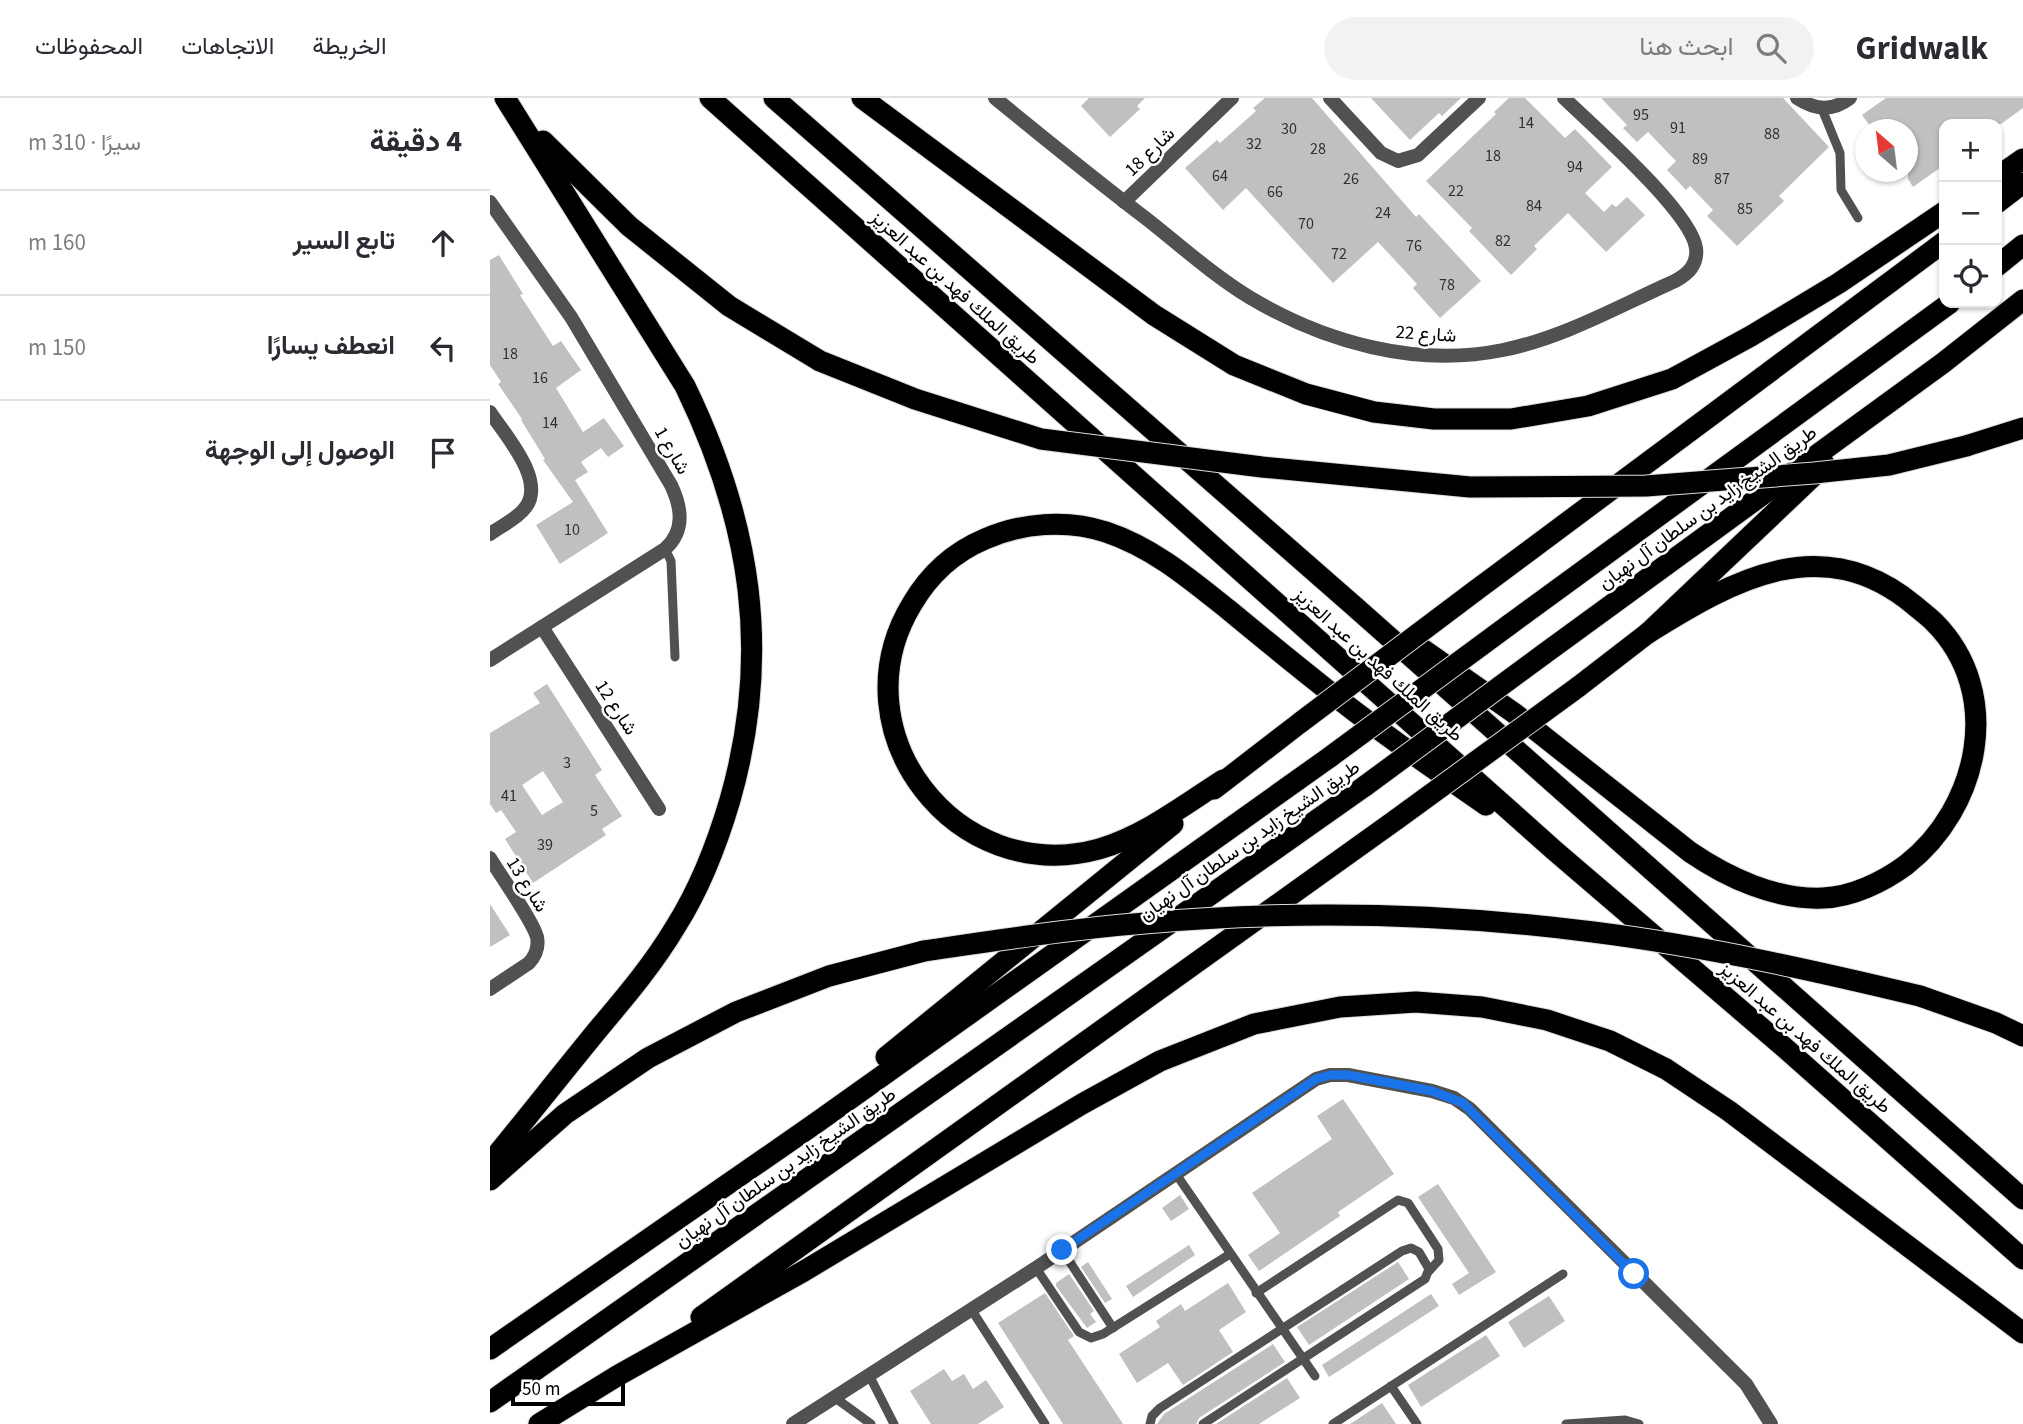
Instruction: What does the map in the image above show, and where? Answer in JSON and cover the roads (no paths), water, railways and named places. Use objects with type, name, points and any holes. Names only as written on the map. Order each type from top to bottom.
[{"type":"highway","points":[[508,98],[549,148],[629,226],[729,306],[820,361],[915,399],[1041,439],[1262,467],[1470,487],[1647,486],[1889,465],[1966,446],[2023,428]]},
{"type":"highway","points":[[490,1163],[649,967],[677,926],[697,888],[724,820],[737,775],[752,684],[753,645],[744,560],[734,514],[725,479],[699,416],[685,386],[508,98]]},
{"type":"highway","name":"طريق الملك فهد بن عبد العزيز","points":[[710,98],[1555,851],[1785,1048],[2023,1259]]},
{"type":"highway","name":"طريق الملك فهد بن عبد العزيز","points":[[774,98],[1354,606],[2023,1199]]},
{"type":"highway","points":[[862,98],[1154,315],[1234,365],[1306,394],[1374,412],[1434,419],[1511,419],[1537,415],[1588,406],[1672,379],[1751,336],[1939,215]]},
{"type":"highway","points":[[2002,174],[2023,159]]},
{"type":"highway","points":[[2002,198],[2023,183]]},
{"type":"highway","points":[[816,1124],[874,1067],[1223,780],[1940,245]]},
{"type":"highway","points":[[2002,262],[2023,245]]},
{"type":"highway","name":"طريق الشيخ زايد بن سلطان آل نهيان","points":[[490,1402],[1365,786],[1943,363],[2023,300]]},
{"type":"highway","name":"طريق الشيخ زايد بن سلطان آل نهيان","points":[[490,1349],[816,1124],[1331,757],[1943,308]]},
{"type":"highway","points":[[617,1376],[848,1213],[1578,687],[1648,633],[1844,447],[1943,363]]},
{"type":"highway","points":[[1223,780],[1131,836],[1084,852],[1050,855],[1015,850],[966,830],[925,793],[908,767],[896,737],[890,703],[890,665],[900,628],[908,611],[943,565],[975,543],[1027,526],[1064,524],[1101,530],[1177,569],[1377,728],[1555,851]]},
{"type":"highway","points":[[1354,606],[1451,668],[1514,713],[1713,868],[1766,890],[1823,898],[1849,894],[1873,885],[1917,857],[1935,838],[1963,792],[1973,760],[1976,726],[1969,681],[1960,660],[1935,623],[1902,595],[1864,576],[1823,566],[1781,568],[1727,587],[1648,633]]},
{"type":"highway","points":[[490,1180],[565,1114],[648,1058],[736,1012],[829,976],[924,951],[1035,934],[1146,923],[1258,917],[1369,916],[1481,921],[1592,932],[1716,951],[1812,970],[1920,996],[1996,1023],[2023,1036]]},
{"type":"highway","points":[[539,1424],[617,1376],[792,1278],[1070,1111],[1160,1061],[1255,1024],[1340,1007],[1416,1002],[1482,1007],[1547,1020],[1610,1041],[1666,1069],[1730,1111],[2023,1333]]},
{"type":"street","name":"شارع 22","points":[[995,98],[1220,277],[1258,301],[1304,325],[1357,343],[1409,354],[1454,356],[1502,351],[1564,331],[1675,281],[1692,269],[1696,256],[1694,241],[1674,210],[1648,179],[1564,98]]},
{"type":"street","points":[[1330,98],[1381,153],[1398,161],[1418,155],[1479,98]]},
{"type":"street","points":[[1797,98],[1822,109],[1850,98]]},
{"type":"street","name":"شارع 18","points":[[1124,202],[1224,101]]},
{"type":"street","name":"شارع 1","points":[[490,202],[571,317],[671,485],[679,505],[680,522],[678,533],[665,549]]},
{"type":"street","points":[[490,412],[524,465],[532,489],[526,508],[490,534]]},
{"type":"street","points":[[490,660],[665,549]]},
{"type":"street","name":"شارع 12","points":[[542,627],[659,809]]},
{"type":"street","name":"شارع 13","points":[[490,858],[533,927],[537,946],[529,963],[490,989]]},
{"type":"street","points":[[793,1424],[1036,1268],[1323,1077],[1348,1075],[1432,1091],[1454,1098],[1470,1109],[1746,1384],[1771,1424]]},
{"type":"lane","points":[[1822,109],[1840,153],[1841,190],[1858,218]]},
{"type":"lane","points":[[665,549],[671,561],[675,657]]},
{"type":"lane","points":[[1176,1174],[1315,1376]]},
{"type":"lane","points":[[1203,1424],[1422,1281],[1439,1259],[1438,1249],[1408,1203],[1398,1200],[1256,1293]]},
{"type":"lane","points":[[1150,1424],[1152,1416],[1160,1408],[1408,1248],[1419,1252],[1429,1271]]},
{"type":"lane","points":[[1062,1250],[1113,1328]]},
{"type":"lane","points":[[1036,1268],[1082,1335],[1094,1338],[1230,1254]]},
{"type":"lane","points":[[1333,1424],[1563,1274]]},
{"type":"lane","points":[[971,1309],[1045,1424]]},
{"type":"lane","points":[[869,1375],[894,1424]]},
{"type":"lane","points":[[1391,1386],[1417,1424]]},
{"type":"lane","points":[[834,1397],[871,1424]]},
{"type":"lane","points":[[1566,1424],[1625,1420],[1639,1424]]}]
